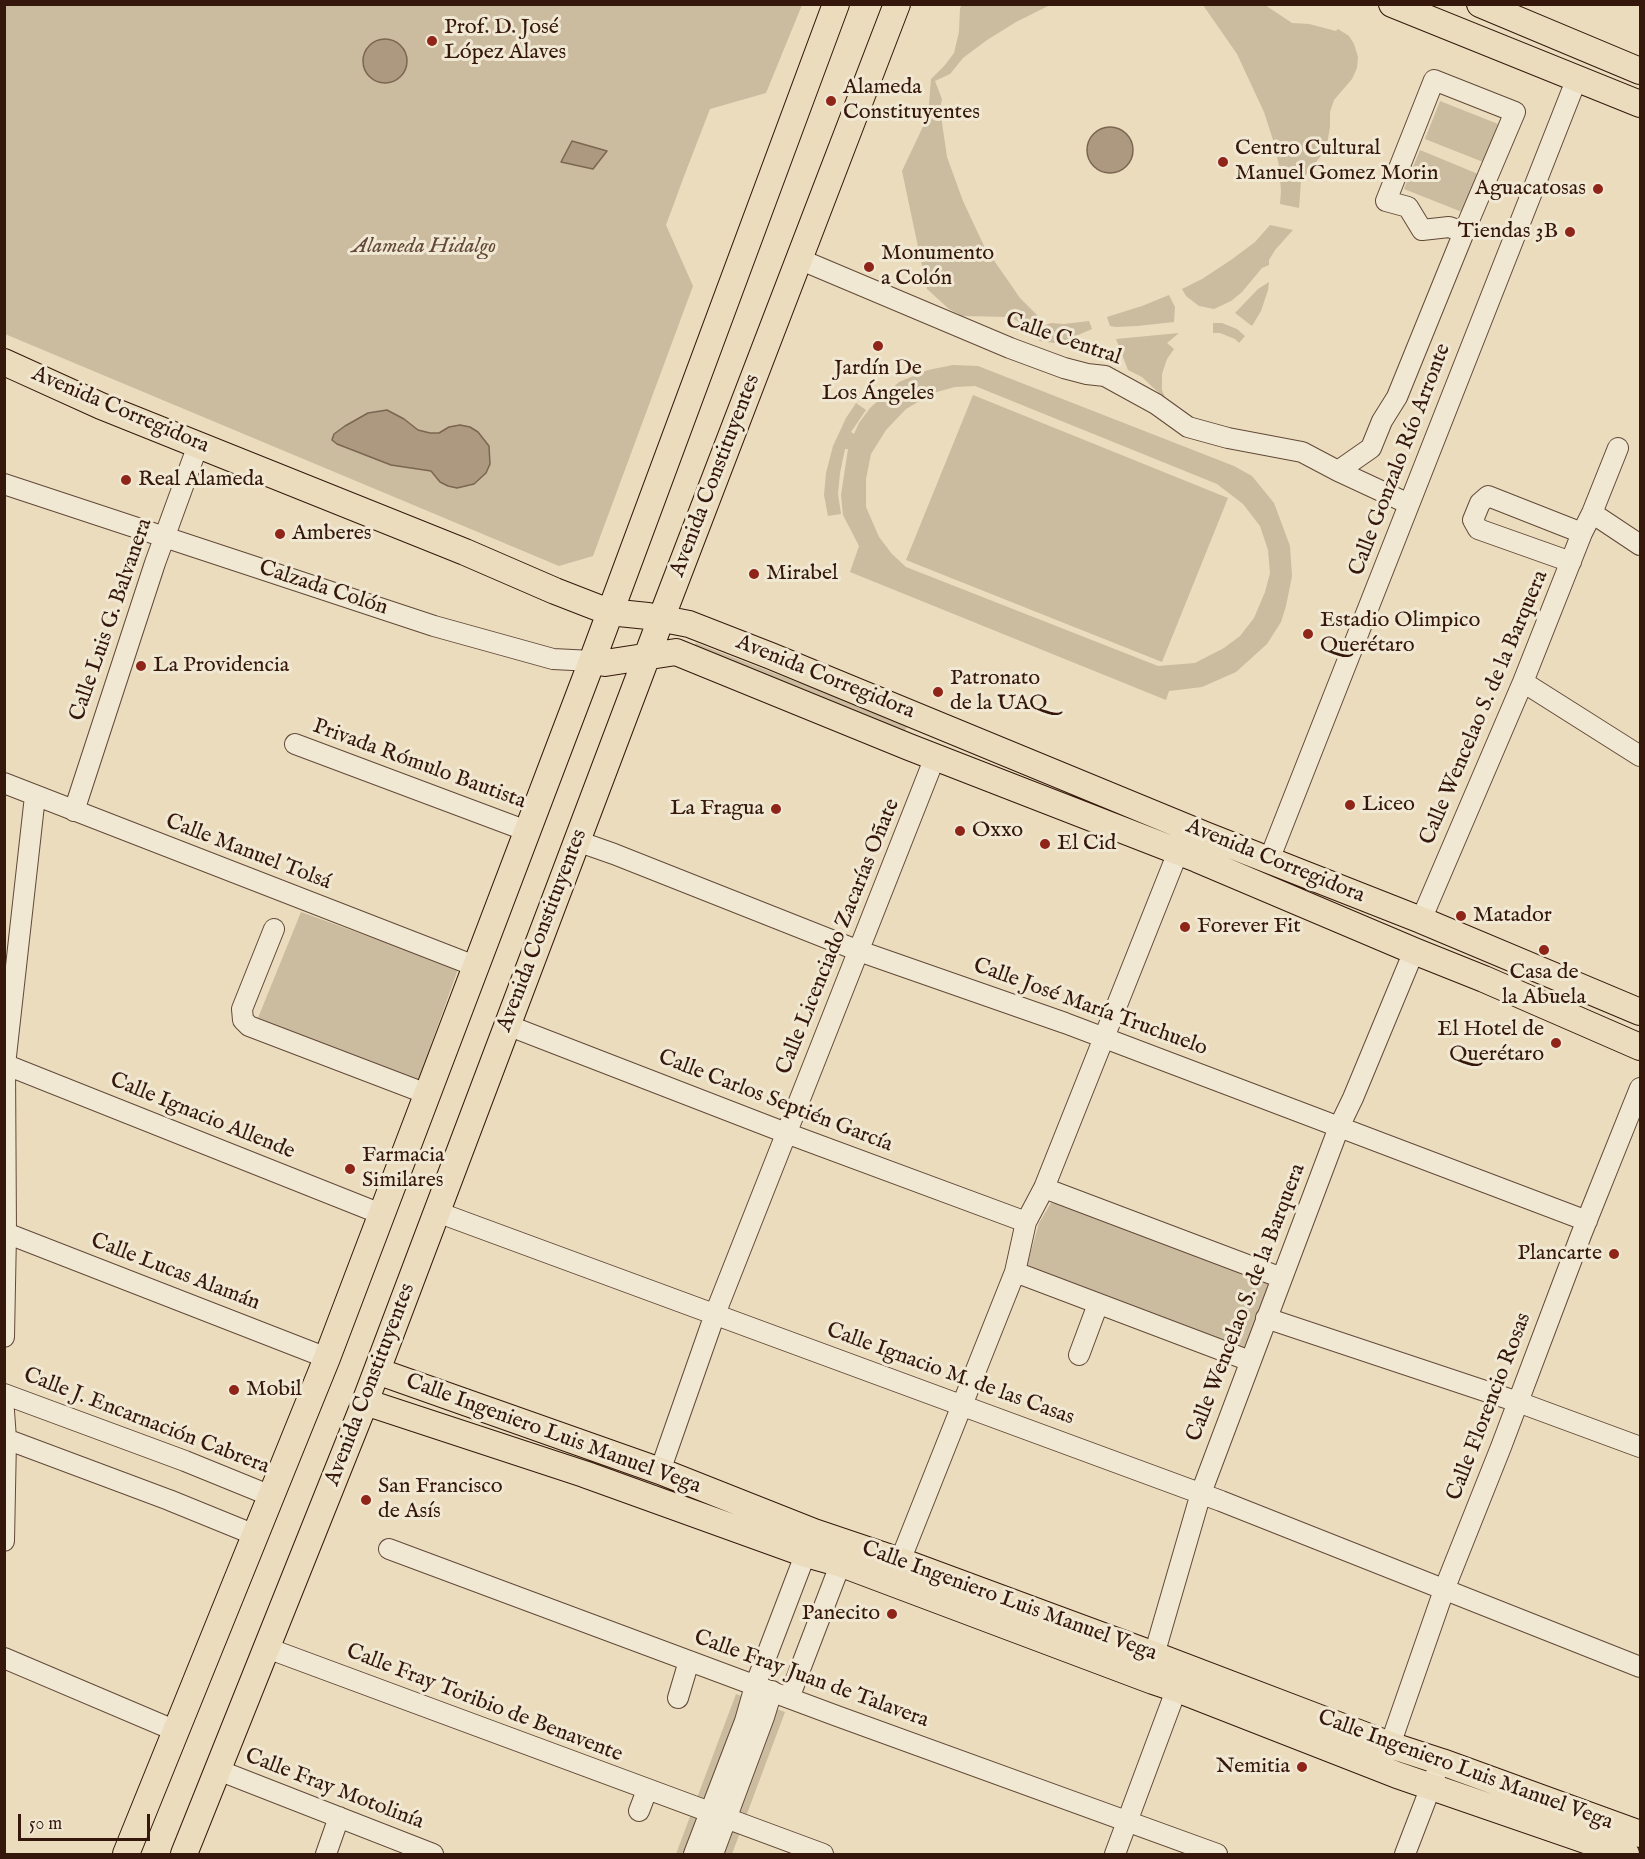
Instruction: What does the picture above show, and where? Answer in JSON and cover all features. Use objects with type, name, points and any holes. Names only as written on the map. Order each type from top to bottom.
[{"type":"main road","points":[[126,1854],[327,1358],[592,661],[836,4]]},
{"type":"main road","name":"Avenida Constituyentes","points":[[184,1854],[377,1371],[661,619],[897,4]]},
{"type":"main road","points":[[1392,4],[1641,104]]},
{"type":"main road","points":[[1480,4],[1641,71]]},
{"type":"main road","name":"Avenida Corregidora","points":[[4,362],[101,406],[465,552],[555,591],[609,612],[689,624],[1421,920],[1641,1012]]},
{"type":"main road","name":"Avenida Corregidora","points":[[647,657],[676,652],[1227,872],[1641,1047]]},
{"type":"main road","name":"Calzada Colón","points":[[592,661],[604,663],[647,657]]},
{"type":"main road","name":"Calle Ingeniero Luis Manuel Vega","points":[[377,1371],[660,1472],[810,1543]]},
{"type":"main road","name":"Calle Ingeniero Luis Manuel Vega","points":[[365,1402],[551,1464],[845,1553],[1172,1679],[1397,1776],[1626,1854]]},
{"type":"main road","name":"Calle Ingeniero Luis Manuel Vega","points":[[845,1553],[900,1561],[1154,1655],[1172,1679],[1398,1747],[1641,1834]]},
{"type":"street","name":"Calle Gonzalo Río Arronte","points":[[1269,860],[1577,78]]},
{"type":"street","points":[[1338,471],[1371,448],[1382,421],[1397,398],[1456,230],[1515,112],[1434,80],[1386,201],[1408,207],[1456,230]]},
{"type":"street","name":"Calle Central","points":[[799,259],[1010,348],[1064,368],[1105,376],[1156,404],[1188,427],[1228,438],[1302,452],[1409,504]]},
{"type":"street","name":"Calle Luis G. Balvanera","points":[[74,811],[198,445]]},
{"type":"street","name":"Calle Wencelao S. de la Barquera","points":[[1421,920],[1523,682],[1618,448]]},
{"type":"street","name":"Calzada Colón","points":[[4,484],[434,626],[553,659],[592,661]]},
{"type":"street","points":[[1571,562],[1478,529],[1473,520],[1480,503],[1488,496],[1582,533]]},
{"type":"street","points":[[1592,513],[1641,544]]},
{"type":"street","points":[[1523,682],[1641,756]]},
{"type":"street","name":"Privada Rómulo Bautista","points":[[295,744],[527,831]]},
{"type":"street","name":"Calle Licenciado Zacarías Oñate","points":[[660,1472],[715,1314],[935,757]]},
{"type":"street","name":"Calle Manuel Tolsá","points":[[4,783],[475,966]]},
{"type":"street","points":[[4,1337],[5,1064],[35,796]]},
{"type":"street","name":"Calle José María Truchuelo","points":[[577,841],[859,951],[1105,1038],[1587,1221]]},
{"type":"street","points":[[900,1561],[1015,1272],[1026,1222],[1044,1188],[1178,852]]},
{"type":"street","points":[[274,929],[242,1009],[243,1020],[249,1026],[426,1094]]},
{"type":"street","name":"Calle Wencelao S. de la Barquera","points":[[1154,1655],[1201,1493],[1339,1127],[1414,951]]},
{"type":"street","name":"Calle Carlos Septién García","points":[[507,1025],[786,1133],[1026,1222]]},
{"type":"street","name":"Calle Ignacio Allende","points":[[5,1064],[381,1214]]},
{"type":"street","name":"Calle Florencio Rosas","points":[[1397,1776],[1398,1747],[1444,1590],[1641,1088]]},
{"type":"street","points":[[1044,1188],[1282,1278]]},
{"type":"street","name":"Calle Ignacio M. de las Casas","points":[[437,1212],[1201,1493],[1641,1667]]},
{"type":"street","name":"Calle Lucas Alamán","points":[[6,1233],[327,1358]]},
{"type":"street","points":[[1015,1272],[1250,1361]]},
{"type":"street","points":[[1079,1355],[1098,1304]]},
{"type":"street","points":[[1266,1318],[1518,1402],[1641,1447]]},
{"type":"street","name":"Calle J. Encarnación Cabrera","points":[[4,1394],[174,1457],[271,1496]]},
{"type":"street","points":[[4,1410],[6,1439],[4,1541]]},
{"type":"street","points":[[551,1464],[560,1437]]},
{"type":"street","points":[[6,1439],[255,1535]]},
{"type":"street","points":[[772,1692],[810,1543]]},
{"type":"street","name":"Calle Fray Juan de Talavera","points":[[389,1549],[772,1692],[1217,1854]]},
{"type":"street","points":[[713,1854],[718,1816],[745,1721],[772,1692],[845,1553]]},
{"type":"street","name":"Calle Fray Toribio de Benavente","points":[[267,1648],[823,1854]]},
{"type":"street","points":[[4,1658],[176,1731]]},
{"type":"street","points":[[678,1698],[689,1661]]},
{"type":"street","points":[[1115,1854],[1172,1679]]},
{"type":"street","points":[[1405,1854],[1430,1787],[1442,1762]]},
{"type":"street","name":"Calle Fray Motolinía","points":[[218,1770],[433,1854]]},
{"type":"street","points":[[639,1811],[647,1790]]},
{"type":"street","points":[[694,1854],[718,1816]]},
{"type":"street","points":[[326,1854],[339,1817]]},
{"type":"green space","name":"Alameda Hidalgo","points":[[4,5],[802,5],[766,93],[710,109],[686,171],[666,225],[693,286],[593,556],[559,566],[5,334]]},
{"type":"green space","points":[[962,5],[1050,5],[987,40],[963,58],[950,74],[935,81],[942,99],[940,109],[947,157],[963,201],[984,246],[1020,298],[1037,315],[1042,326],[1051,323],[1089,321],[1092,329],[1064,341],[1054,343],[1040,341],[1010,317],[962,316],[949,309],[927,289],[902,171],[928,116],[931,79],[954,53]]},
{"type":"green space","points":[[1203,5],[1265,5],[1292,23],[1309,24],[1336,31],[1338,29],[1349,36],[1354,44],[1358,57],[1357,68],[1352,79],[1334,100],[1330,112],[1327,144],[1301,181],[1299,208],[1280,204],[1279,166],[1264,112],[1237,54]]},
{"type":"green space","points":[[1440,101],[1498,124],[1483,162],[1425,139]]},
{"type":"green space","points":[[1420,150],[1478,174],[1462,212],[1404,189]]},
{"type":"green space","points":[[1270,225],[1293,230],[1275,250],[1269,260],[1269,265],[1262,268],[1242,292],[1231,301],[1214,309],[1199,306],[1186,296],[1182,289],[1231,260],[1255,242]]},
{"type":"green space","points":[[1269,282],[1261,311],[1252,326],[1235,313],[1258,289]]},
{"type":"green space","points":[[1169,295],[1175,307],[1174,322],[1110,326],[1107,317]]},
{"type":"green space","points":[[1213,323],[1222,323],[1237,329],[1245,336],[1239,343],[1220,333],[1213,333]]},
{"type":"green space","points":[[1179,333],[1167,343],[1174,349],[1167,359],[1162,374],[1162,390],[1168,405],[1142,377],[1128,370],[1116,339]]},
{"type":"green space","points":[[953,365],[978,366],[1234,466],[1252,476],[1274,503],[1290,546],[1292,576],[1286,606],[1281,622],[1267,644],[1236,672],[1202,687],[1169,691],[1166,700],[850,572],[859,546],[843,515],[841,495],[848,449],[845,449],[840,473],[838,494],[841,514],[828,516],[824,495],[826,473],[833,446],[856,403],[866,410],[851,432],[854,434],[870,408],[899,382],[928,370]],"holes":[[[975,386],[1217,484],[1243,504],[1260,526],[1268,550],[1270,573],[1265,592],[1254,618],[1240,636],[1224,648],[1195,663],[1158,666],[906,567],[879,537],[866,507],[866,479],[871,454],[886,430],[906,409],[933,393],[955,387]]]},
{"type":"green space","points":[[973,395],[1228,498],[1162,662],[906,560]]},
{"type":"green space","points":[[696,643],[909,725],[902,734],[691,650]]},
{"type":"green space","points":[[301,912],[458,969],[418,1081],[258,1018]]},
{"type":"green space","points":[[1051,1203],[1064,1205],[1271,1284],[1246,1352],[1025,1272],[1039,1223]]},
{"type":"green space","points":[[736,1694],[785,1712],[732,1854],[676,1854]]},
{"type":"shaded area","points":[[385,39],[400,46],[407,61],[400,76],[385,83],[370,76],[363,61],[370,46]]},
{"type":"shaded area","points":[[1110,127],[1126,134],[1133,150],[1126,166],[1110,173],[1094,166],[1087,150],[1094,134]]},
{"type":"shaded area","points":[[572,141],[607,151],[593,169],[561,162]]},
{"type":"shaded area","points":[[387,410],[418,430],[430,433],[439,433],[449,427],[460,425],[478,432],[489,446],[490,464],[486,473],[474,484],[457,488],[440,482],[431,471],[391,465],[332,440],[334,434],[368,413]]},
{"type":"place","name":"Prof. D. José López Alaves","points":[[432,41]]},
{"type":"place","name":"Alameda Constituyentes","points":[[831,101]]},
{"type":"place","name":"Centro Cultural Manuel Gomez Morin","points":[[1223,162]]},
{"type":"place","name":"Aguacatosas","points":[[1598,189]]},
{"type":"place","name":"Tiendas 3B","points":[[1570,232]]},
{"type":"place","name":"Monumento a Colón","points":[[869,267]]},
{"type":"place","name":"Jardín De Los Ángeles","points":[[878,346]]},
{"type":"place","name":"Real Alameda","points":[[126,480]]},
{"type":"place","name":"Amberes","points":[[280,534]]},
{"type":"place","name":"Mirabel","points":[[754,574]]},
{"type":"place","name":"Estadio Olimpico Querétaro","points":[[1308,634]]},
{"type":"place","name":"La Providencia","points":[[141,666]]},
{"type":"place","name":"Patronato de la UAQ","points":[[938,692]]},
{"type":"place","name":"Liceo","points":[[1350,805]]},
{"type":"place","name":"La Fragua","points":[[776,809]]},
{"type":"place","name":"Oxxo","points":[[960,831]]},
{"type":"place","name":"El Cid","points":[[1045,844]]},
{"type":"place","name":"Matador","points":[[1461,916]]},
{"type":"place","name":"Forever Fit","points":[[1185,927]]},
{"type":"place","name":"Casa de la Abuela","points":[[1544,950]]},
{"type":"place","name":"El Hotel de Querétaro","points":[[1556,1043]]},
{"type":"place","name":"Farmacia Similares","points":[[350,1169]]},
{"type":"place","name":"Plancarte","points":[[1614,1254]]},
{"type":"place","name":"Mobil","points":[[234,1390]]},
{"type":"place","name":"San Francisco de Asís","points":[[366,1500]]},
{"type":"place","name":"Panecito","points":[[892,1614]]},
{"type":"place","name":"Nemitia","points":[[1302,1767]]}]
